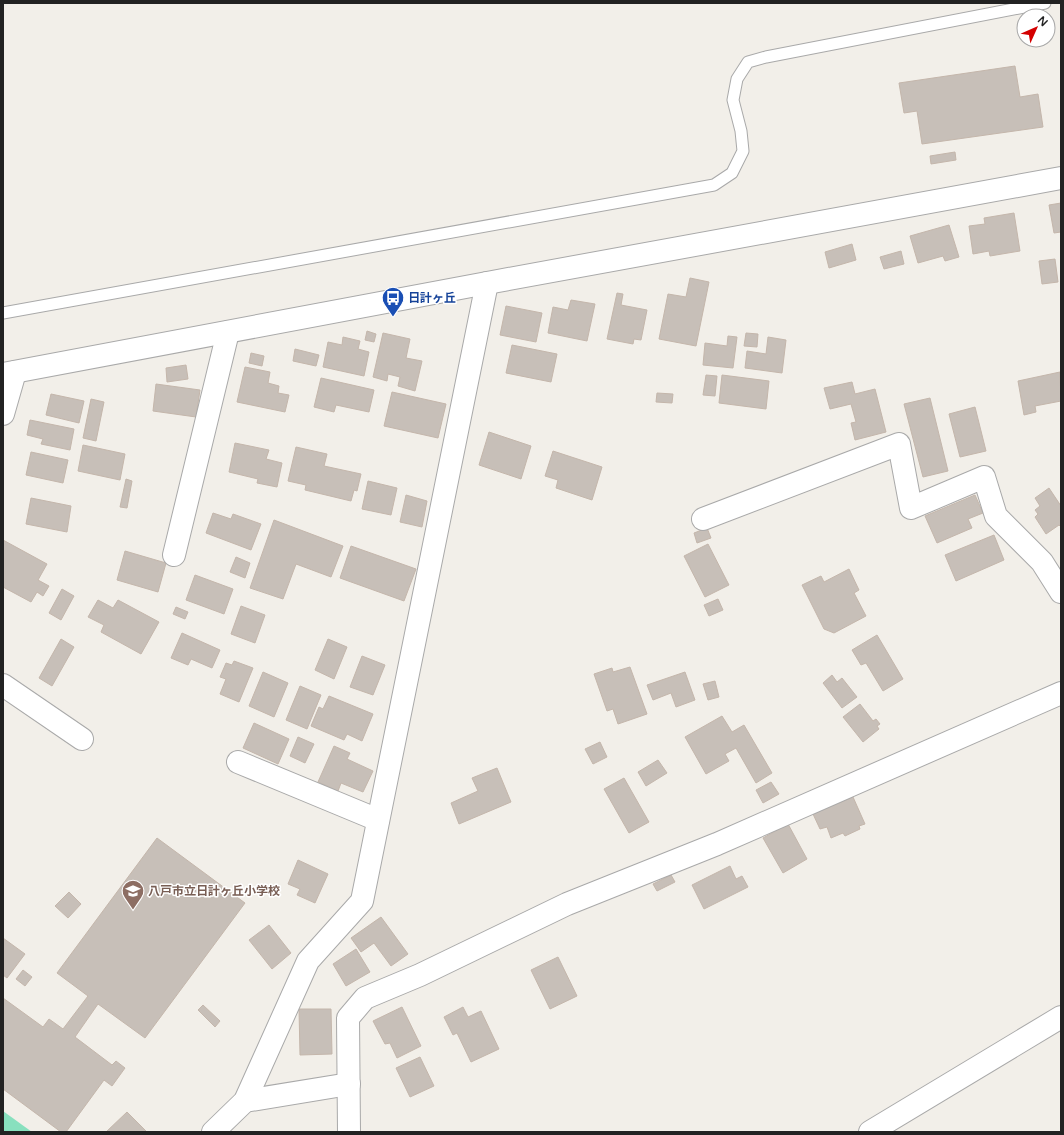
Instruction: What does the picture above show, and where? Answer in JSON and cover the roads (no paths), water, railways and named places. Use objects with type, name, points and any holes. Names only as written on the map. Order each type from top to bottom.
[{"type":"street","points":[[3,414],[9,373],[487,283],[1061,178]]},
{"type":"street","points":[[213,1132],[245,1101],[308,960],[362,901],[487,283]]},
{"type":"street","points":[[174,555],[228,332]]},
{"type":"street","points":[[703,519],[899,444],[911,508],[984,477],[996,516],[1042,562],[1061,592]]},
{"type":"street","points":[[3,685],[82,739]]},
{"type":"street","points":[[349,1132],[348,1018],[365,998],[420,975],[567,904],[717,844],[1061,693]]},
{"type":"street","points":[[238,762],[378,820]]},
{"type":"street","points":[[870,1132],[1061,1017]]},
{"type":"street","points":[[245,1101],[349,1084]]},
{"type":"lane","points":[[3,313],[714,185],[732,173],[743,152],[741,131],[734,100],[737,79],[748,62],[766,57],[1045,3]]},
{"type":"place","name":"日計ヶ丘","points":[[393,318]]},
{"type":"place","name":"八戸市立日計ヶ丘小学校","points":[[133,910]]}]
